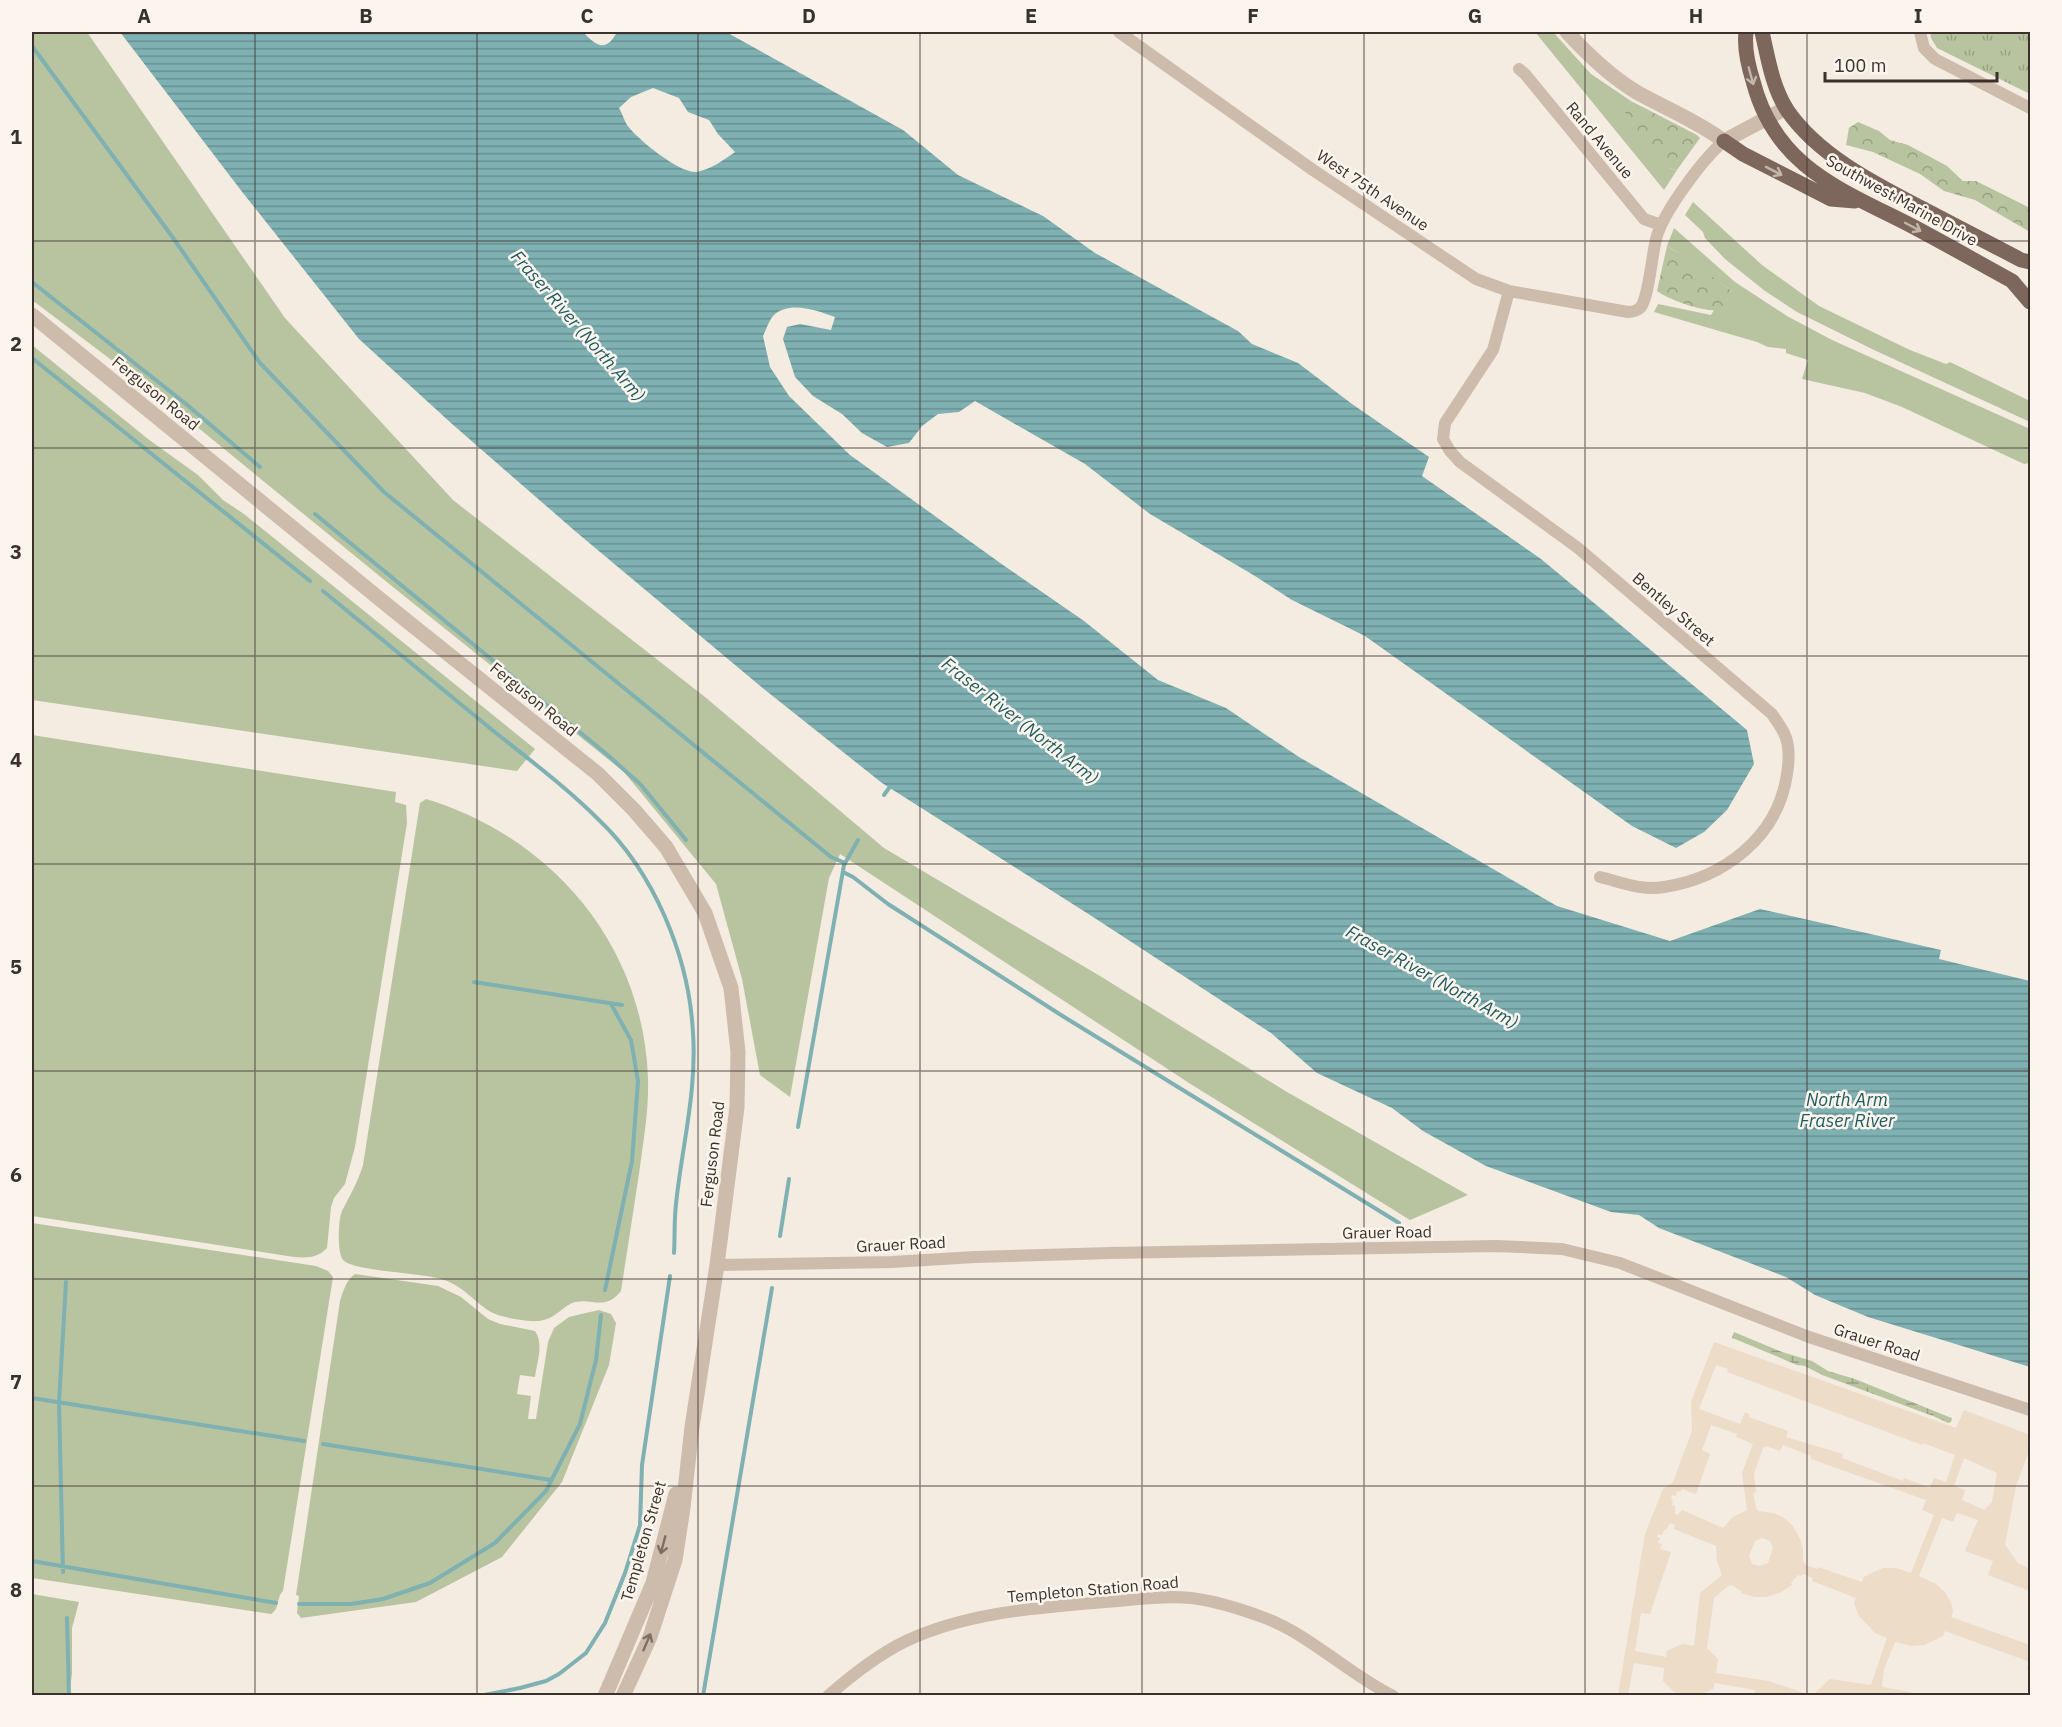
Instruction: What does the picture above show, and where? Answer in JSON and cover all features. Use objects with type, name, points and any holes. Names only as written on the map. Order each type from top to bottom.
[{"type":"main road","name":"Southwest Marine Drive","points":[[1746,32],[1747,61],[1758,100],[1776,136],[1797,159],[1827,182],[2012,282],[2031,302]]},
{"type":"main road","name":"Southwest Marine Drive","points":[[1762,32],[1767,62],[1786,108],[1815,141],[1845,164],[1904,199],[2027,263]]},
{"type":"main road","points":[[1724,141],[1743,154],[1832,199],[1861,201]]},
{"type":"main road","points":[[2012,282],[2031,286]]},
{"type":"street","name":"West 75th Avenue","points":[[1119,32],[1381,216],[1476,279],[1509,291],[1621,312],[1635,311],[1640,307],[1645,294],[1661,225]]},
{"type":"street","points":[[1568,32],[1593,59],[1622,82],[1702,125],[1724,141]]},
{"type":"street","points":[[1920,32],[1924,48],[1935,59],[2031,108]]},
{"type":"street","name":"Rand Avenue","points":[[1519,69],[1644,219],[1661,225]]},
{"type":"street","points":[[1661,225],[1670,208],[1713,150],[1724,141],[1786,108]]},
{"type":"street","name":"Bentley Street","points":[[1509,291],[1493,350],[1445,423],[1443,439],[1449,451],[1460,462],[1578,548],[1772,714],[1786,735],[1789,762],[1784,793],[1763,833],[1723,868],[1679,884],[1660,888],[1638,887],[1600,877]]},
{"type":"street","name":"Ferguson Road","points":[[32,315],[598,774],[634,810],[666,847],[705,913],[731,988],[737,1032],[737,1107],[717,1265]]},
{"type":"street","name":"Grauer Road","points":[[717,1265],[892,1262],[1111,1253],[1496,1246],[1562,1250],[1620,1263],[1809,1337],[2031,1410]]},
{"type":"street","name":"Templeton Street","points":[[623,1695],[650,1637],[675,1560],[692,1427],[717,1265]]},
{"type":"street","name":"Templeton Street","points":[[605,1695],[652,1582],[692,1427]]},
{"type":"street","name":"Templeton Station Road","points":[[828,1695],[884,1653],[916,1637],[984,1616],[1042,1607],[1174,1598],[1223,1604],[1268,1619],[1310,1642],[1393,1695]]},
{"type":"street","points":[[594,1695],[611,1676],[624,1652]]},
{"type":"green space","points":[[32,32],[87,32],[285,318],[453,500],[705,697],[884,848],[1100,976],[1287,1092],[1468,1195],[1410,1220],[1189,1083],[840,854],[829,878],[790,1097],[760,1075],[742,979],[716,884],[624,772],[163,399],[32,300]]},
{"type":"green space","points":[[1535,32],[1553,32],[1591,74],[1631,101],[1625,110],[1669,168],[1677,170],[1664,190]]},
{"type":"green space","points":[[1930,32],[2030,32],[2030,94],[1937,48]]},
{"type":"green space","points":[[1631,101],[1700,138],[1677,170],[1669,168],[1647,149],[1630,128],[1625,109]]},
{"type":"green space","points":[[1858,122],[1879,131],[1890,140],[1908,145],[1947,166],[1963,181],[1976,181],[2030,208],[2030,232],[1975,200],[1944,191],[1920,174],[1873,152],[1846,145],[1849,128]]},
{"type":"green space","points":[[1693,202],[1762,265],[1819,306],[1910,350],[1946,364],[1950,362],[2030,401],[2030,422],[1797,312],[1765,291],[1725,259],[1705,238],[1703,232],[1685,215]]},
{"type":"green space","points":[[1674,228],[1735,282],[1787,316],[1832,340],[2030,429],[2030,463],[2024,464],[1902,407],[1865,393],[1802,379],[1808,360],[1786,353],[1786,349],[1768,347],[1654,312],[1658,304],[1711,315],[1714,310],[1722,309],[1732,291],[1667,246]]},
{"type":"green space","points":[[1667,246],[1732,291],[1733,302],[1722,309],[1706,310],[1679,302],[1657,291]]},
{"type":"green space","points":[[32,345],[148,439],[198,475],[223,500],[244,514],[535,749],[517,771],[32,700]]},
{"type":"green space","points":[[32,735],[396,792],[395,802],[406,805],[407,823],[355,1147],[345,1184],[334,1198],[331,1207],[327,1248],[320,1254],[294,1257],[32,1216]]},
{"type":"green space","points":[[426,799],[472,816],[513,840],[551,869],[583,903],[609,942],[629,984],[642,1030],[648,1079],[647,1115],[621,1291],[610,1301],[575,1302],[544,1320],[527,1321],[498,1315],[486,1309],[448,1281],[360,1267],[349,1264],[341,1256],[339,1236],[341,1215],[363,1165],[420,803]]},
{"type":"green space","points":[[32,1223],[316,1266],[328,1271],[333,1277],[283,1591],[276,1609],[271,1614],[32,1578]]},
{"type":"green space","points":[[355,1274],[438,1286],[461,1297],[488,1319],[500,1324],[535,1331],[539,1347],[535,1377],[520,1375],[517,1394],[531,1396],[528,1419],[536,1419],[548,1342],[554,1328],[569,1317],[599,1310],[611,1314],[616,1323],[609,1365],[562,1482],[502,1557],[416,1602],[301,1618],[297,1613],[299,1596],[296,1595],[340,1301],[344,1289]]},
{"type":"green space","points":[[1734,1332],[1952,1418],[1951,1422],[1948,1423],[1822,1375],[1805,1366],[1797,1365],[1732,1338]]},
{"type":"green space","points":[[32,1594],[79,1602],[72,1628],[72,1674],[69,1695],[32,1695]]},
{"type":"shaded area","points":[[1714,1342],[1956,1428],[1964,1410],[2030,1435],[2030,1448],[2016,1486],[2005,1545],[2018,1563],[2030,1569],[2030,1591],[1988,1575],[1993,1561],[1965,1551],[1978,1520],[1957,1513],[1953,1522],[1942,1518],[1919,1576],[1936,1584],[1945,1592],[1953,1611],[1951,1617],[2030,1645],[2030,1662],[1945,1631],[1943,1636],[1924,1645],[1912,1646],[1895,1642],[1884,1669],[1882,1685],[1910,1692],[1912,1695],[1813,1695],[1830,1679],[1871,1685],[1887,1638],[1875,1633],[1859,1616],[1854,1603],[1856,1598],[1812,1581],[1813,1578],[1803,1574],[1798,1575],[1791,1583],[1792,1585],[1767,1597],[1755,1597],[1741,1593],[1732,1585],[1728,1586],[1714,1598],[1707,1648],[1718,1659],[1716,1673],[1768,1681],[1810,1695],[1772,1696],[1755,1693],[1755,1690],[1715,1683],[1713,1689],[1700,1695],[1674,1692],[1663,1681],[1664,1668],[1634,1663],[1628,1695],[1618,1695],[1645,1534],[1663,1489],[1673,1482],[1692,1431],[1691,1402]],"holes":[[[1716,1365],[1728,1369],[1727,1372],[1922,1445],[1923,1443],[1955,1455],[1946,1482],[1934,1478],[1930,1488],[1904,1478],[1903,1481],[1842,1458],[1843,1454],[1786,1437],[1788,1431],[1749,1417],[1749,1414],[1745,1412],[1740,1424],[1699,1409]],[[1711,1425],[1737,1434],[1736,1437],[1753,1444],[1742,1473],[1747,1510],[1733,1517],[1723,1528],[1682,1510],[1678,1515],[1675,1514],[1675,1506],[1672,1505],[1672,1495],[1676,1496],[1677,1491],[1680,1492],[1682,1489],[1696,1494],[1710,1454],[1702,1450]],[[1783,1445],[1811,1456],[1811,1459],[1926,1500],[1922,1510],[1934,1515],[1911,1573],[1896,1568],[1883,1568],[1864,1577],[1862,1582],[1806,1565],[1803,1561],[1800,1539],[1793,1526],[1783,1517],[1758,1511],[1756,1508],[1753,1493],[1756,1492],[1754,1473],[1763,1448],[1766,1446],[1780,1451]],[[1964,1458],[1997,1473],[1992,1502],[1984,1510],[1962,1500],[1965,1490],[1954,1486]],[[1670,1523],[1675,1525],[1674,1529],[1716,1546],[1717,1561],[1722,1575],[1700,1593],[1694,1646],[1682,1644],[1667,1651],[1666,1657],[1635,1651],[1641,1613],[1650,1614],[1671,1552],[1660,1549],[1662,1544],[1658,1543],[1660,1538],[1657,1537],[1658,1534],[1662,1535]],[[1762,1538],[1770,1541],[1773,1548],[1768,1563],[1760,1566],[1752,1564],[1749,1556],[1755,1541]]]},
{"type":"water","name":"North Arm Fraser River","points":[[120,32],[583,32],[597,44],[605,45],[613,39],[617,32],[726,32],[903,130],[958,175],[1043,216],[1095,253],[1238,331],[1252,344],[1298,363],[1352,404],[1429,457],[1422,476],[1541,559],[1747,730],[1754,764],[1727,810],[1704,832],[1676,848],[1632,826],[1365,636],[1292,600],[1150,514],[1085,464],[975,401],[959,412],[938,414],[922,426],[909,443],[887,447],[862,433],[842,414],[813,396],[795,377],[783,339],[787,327],[800,324],[831,330],[835,317],[804,308],[788,308],[774,315],[763,336],[770,367],[789,396],[850,455],[1084,621],[1158,680],[1226,708],[1299,757],[1557,906],[1670,941],[1760,909],[1941,950],[1939,959],[2030,981],[2030,1367],[1868,1317],[1815,1295],[1786,1277],[1659,1228],[1639,1215],[1611,1212],[1486,1166],[1423,1131],[1392,1108],[1317,1073],[1271,1033],[882,783],[759,685],[575,531],[359,339],[243,193]],"holes":[[[653,88],[679,98],[688,112],[709,120],[718,134],[735,152],[707,169],[697,172],[690,171],[659,155],[640,139],[627,125],[619,108],[631,97]]]},
{"type":"waterway","points":[[32,46],[171,235],[260,363],[384,492],[831,857],[845,863]]},
{"type":"waterway","points":[[32,282],[186,404],[260,467]]},
{"type":"waterway","points":[[32,358],[310,581]]},
{"type":"waterway","points":[[315,514],[610,757],[641,785],[686,840]]},
{"type":"waterway","points":[[323,591],[546,772],[585,807],[618,840],[652,890],[676,945],[690,1004],[693,1033],[693,1076],[676,1204],[674,1253]]},
{"type":"waterway","points":[[884,795],[889,788]]},
{"type":"waterway","points":[[798,1127],[844,865],[858,840]]},
{"type":"waterway","points":[[843,872],[888,904],[1061,1015],[1399,1223]]},
{"type":"waterway","points":[[474,982],[622,1005]]},
{"type":"waterway","points":[[605,1290],[632,1161],[638,1081],[631,1040],[611,1004]]},
{"type":"waterway","points":[[780,1236],[789,1179]]},
{"type":"waterway","points":[[479,1696],[546,1681],[559,1674],[586,1653],[605,1623],[625,1573],[640,1525],[642,1465],[670,1276]]},
{"type":"waterway","points":[[63,1572],[59,1403],[66,1282]]},
{"type":"waterway","points":[[703,1696],[772,1288]]},
{"type":"waterway","points":[[299,1604],[351,1604],[383,1599],[430,1583],[495,1543],[546,1491],[580,1424],[596,1360],[601,1315]]},
{"type":"waterway","points":[[32,1398],[304,1441]]},
{"type":"waterway","points":[[323,1444],[551,1480]]},
{"type":"waterway","points":[[32,1561],[276,1603]]},
{"type":"waterway","points":[[67,1618],[69,1696]]},
{"type":"water label","name":"Fraser River (North Arm)","points":[[578,326]]},
{"type":"water label","name":"Fraser River (North Arm)","points":[[1020,721]]},
{"type":"water label","name":"Fraser River (North Arm)","points":[[1432,977]]}]
